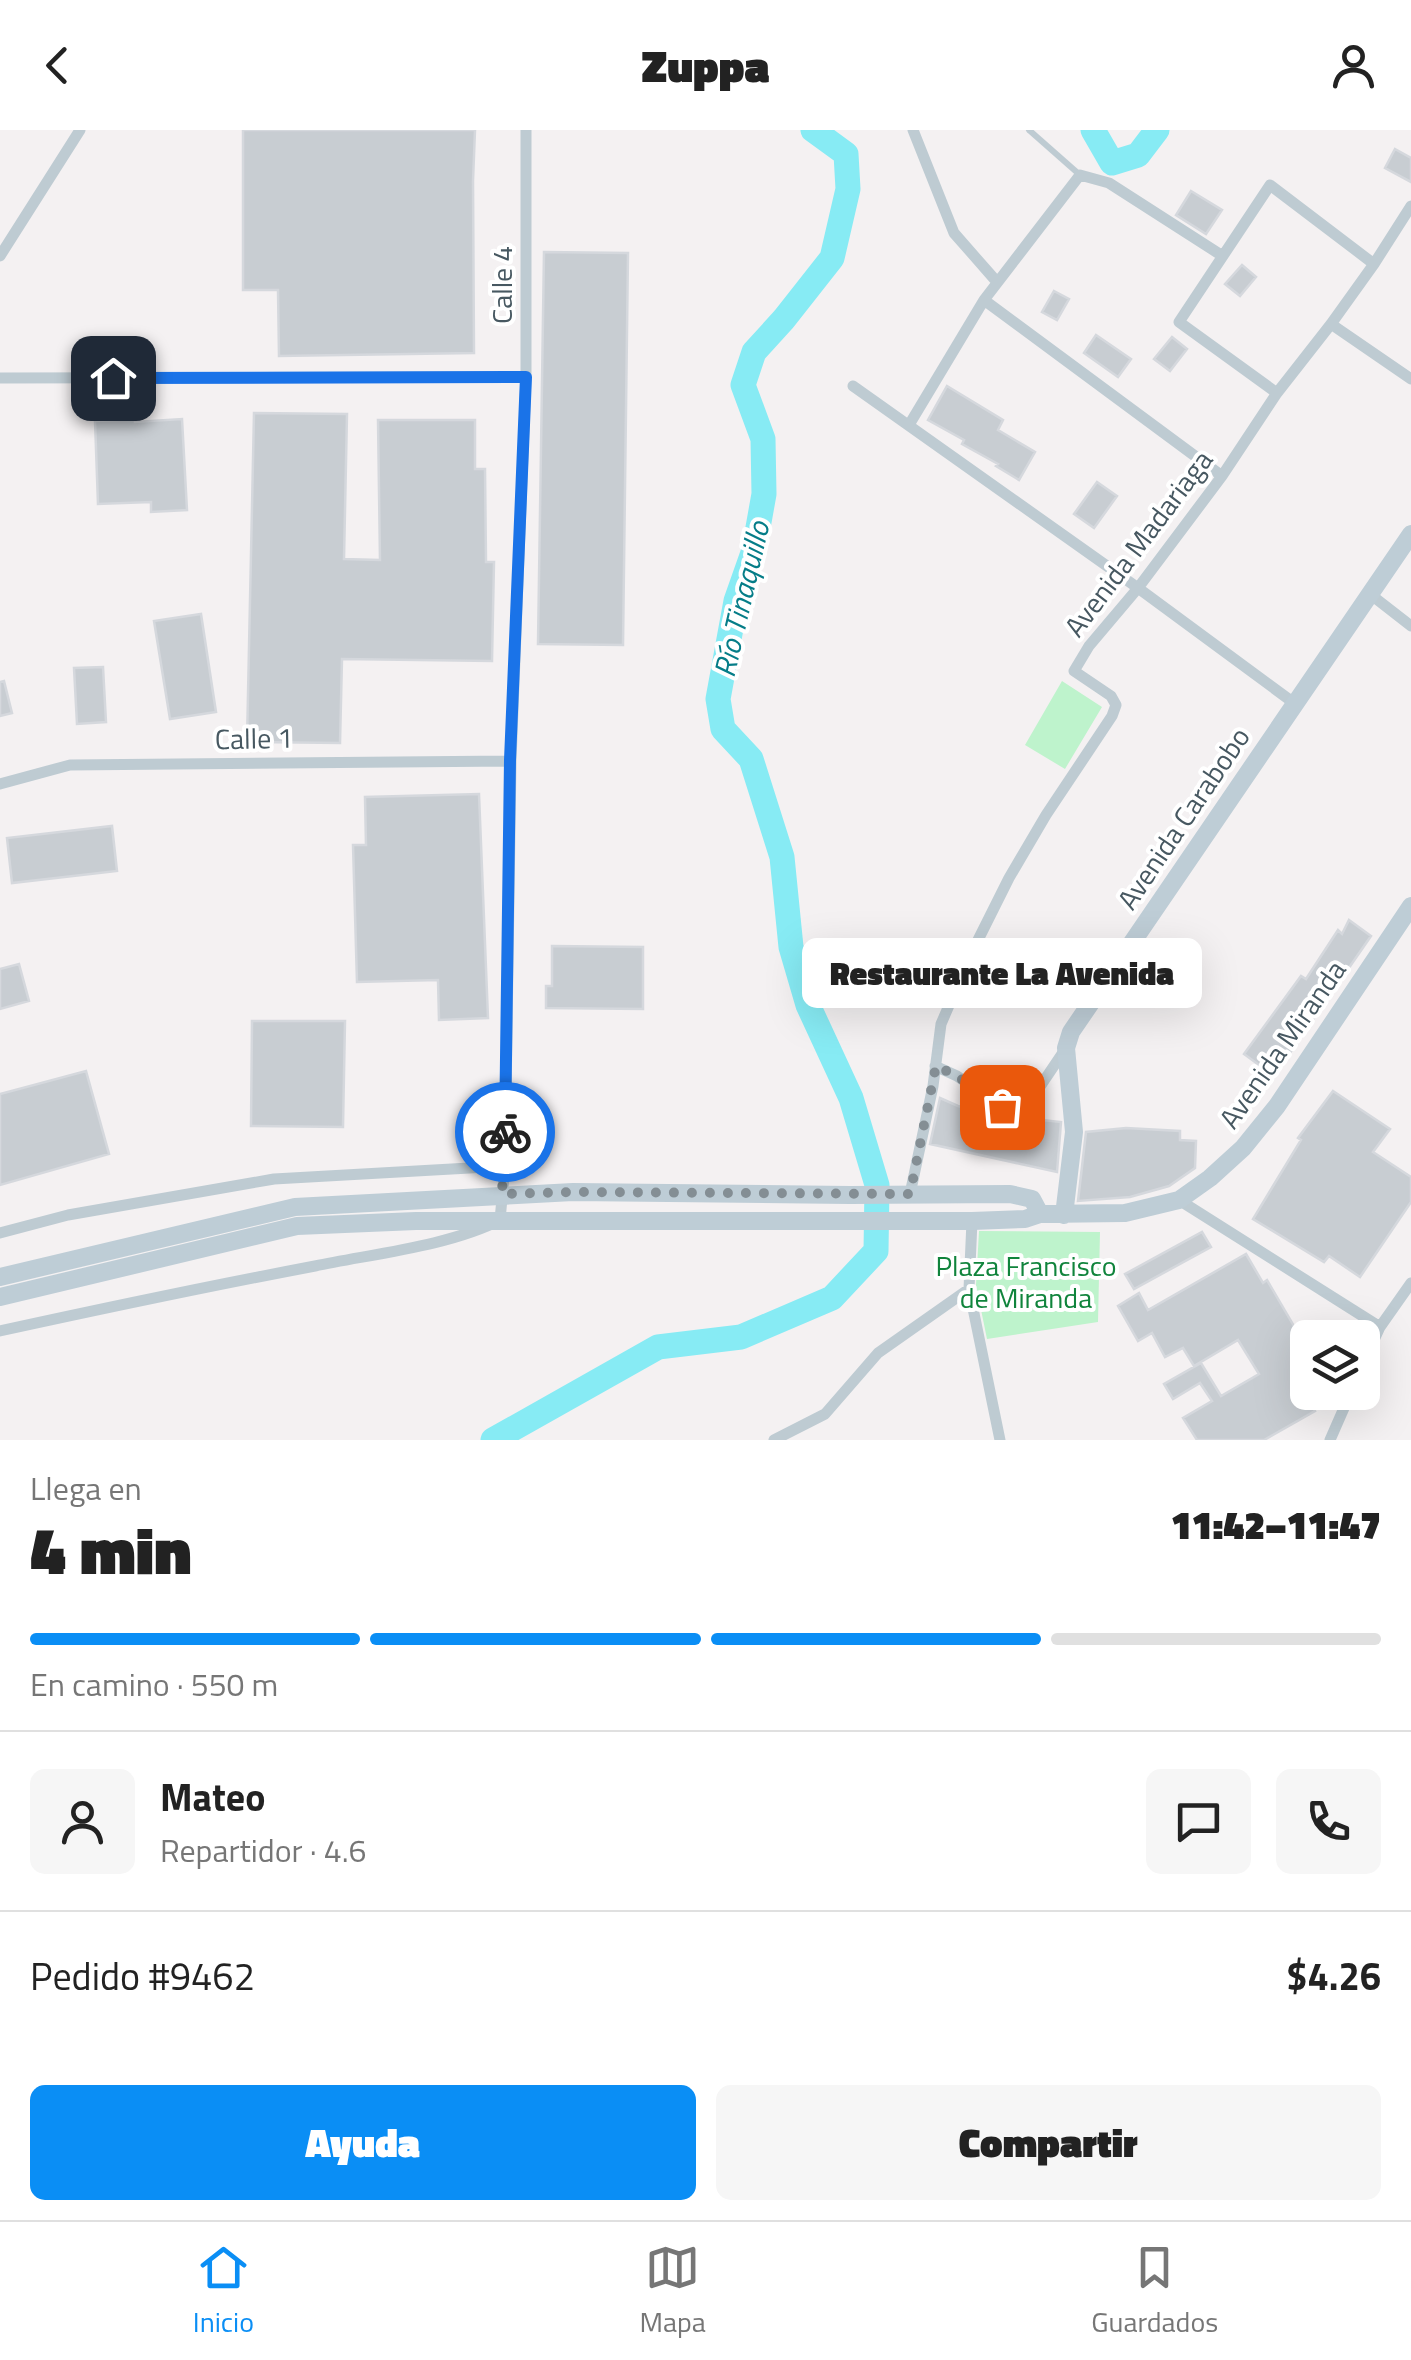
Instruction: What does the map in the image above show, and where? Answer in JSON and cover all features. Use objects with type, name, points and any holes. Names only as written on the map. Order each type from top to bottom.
[{"type":"street","points":[[0,256],[80,130]]},
{"type":"street","name":"Calle 4","points":[[500,1220],[505,1166],[510,760],[526,377],[526,130]]},
{"type":"street","points":[[913,130],[954,233],[997,282]]},
{"type":"street","points":[[909,424],[984,300],[1080,175],[1108,183],[1222,255]]},
{"type":"street","points":[[1277,393],[1179,322],[1270,185],[1374,264]]},
{"type":"street","name":"Avenida Madariaga","points":[[904,1194],[936,1066],[941,1024],[972,952],[1046,815],[1116,705],[1111,696],[1074,671],[1089,646],[1222,476],[1411,206]]},
{"type":"street","points":[[984,300],[1222,476]]},
{"type":"street","points":[[1331,324],[1411,378]]},
{"type":"street","points":[[0,378],[526,377]]},
{"type":"street","points":[[853,386],[1294,703]]},
{"type":"street","name":"Avenida Carabobo","points":[[1066,1048],[1071,1032],[1411,534]]},
{"type":"street","points":[[1370,594],[1411,626]]},
{"type":"street","name":"Calle 1","points":[[0,784],[70,765],[510,760]]},
{"type":"street","name":"Avenida Miranda","points":[[0,1297],[297,1226],[416,1220],[972,1221],[1025,1219],[1040,1214],[1125,1213],[1179,1200],[1243,1148],[1277,1106],[1411,906]]},
{"type":"street","points":[[936,1066],[1002,1107],[1018,1110],[1031,1100],[1066,1048]]},
{"type":"street","points":[[1064,1214],[1074,1132],[1066,1048]]},
{"type":"street","points":[[0,1233],[68,1215],[274,1179],[505,1166]]},
{"type":"street","points":[[0,1277],[295,1207],[502,1194],[1023,1195],[1032,1199],[1040,1214]]},
{"type":"street","points":[[1179,1200],[1370,1320]]},
{"type":"street","points":[[0,1331],[418,1245],[500,1220]]},
{"type":"street","points":[[972,1221],[970,1289],[1000,1440]]},
{"type":"street","points":[[1380,1326],[1411,1283]]},
{"type":"street","points":[[774,1440],[826,1414],[878,1353],[970,1289]]},
{"type":"street","points":[[1330,1440],[1343,1410]]},
{"type":"lane","points":[[1029,130],[1080,175]]},
{"type":"green space","points":[[1062,681],[1102,707],[1065,769],[1025,745]]},
{"type":"green space","name":"Plaza Francisco de Miranda","points":[[979,1231],[1100,1232],[1098,1322],[987,1339],[976,1285]]},
{"type":"building","points":[[243,130],[475,130],[474,353],[279,356],[278,290],[243,290]]},
{"type":"building","points":[[1395,149],[1411,158],[1411,182],[1385,168]]},
{"type":"building","points":[[1191,191],[1222,210],[1206,234],[1176,215]]},
{"type":"building","points":[[544,252],[628,253],[623,645],[538,644]]},
{"type":"building","points":[[1242,265],[1256,277],[1240,296],[1225,284]]},
{"type":"building","points":[[1054,291],[1069,299],[1057,320],[1042,312]]},
{"type":"building","points":[[1096,335],[1131,359],[1118,377],[1084,353]]},
{"type":"building","points":[[1172,337],[1187,349],[1170,371],[1154,359]]},
{"type":"building","points":[[947,386],[1003,420],[998,430],[1035,452],[1019,480],[962,444],[964,440],[928,420]]},
{"type":"building","points":[[254,413],[347,414],[344,559],[380,560],[378,420],[475,420],[475,469],[485,469],[486,562],[494,562],[492,661],[342,659],[340,743],[247,742]]},
{"type":"building","points":[[182,419],[187,510],[151,512],[151,502],[98,504],[95,421]]},
{"type":"building","points":[[1097,482],[1117,496],[1094,528],[1074,514]]},
{"type":"building","points":[[201,614],[216,712],[170,719],[154,621]]},
{"type":"building","points":[[103,667],[106,722],[77,724],[74,668]]},
{"type":"building","points":[[4,681],[12,713],[0,716],[0,682]]},
{"type":"building","points":[[479,794],[488,1018],[439,1020],[438,980],[357,982],[353,845],[366,845],[365,797]]},
{"type":"building","points":[[112,826],[117,871],[12,883],[7,838]]},
{"type":"building","points":[[1349,920],[1371,936],[1274,1076],[1244,1054],[1301,976],[1306,979]]},
{"type":"building","points":[[552,946],[643,947],[643,1009],[546,1008],[546,986],[552,986]]},
{"type":"building","points":[[19,964],[29,1001],[0,1009],[0,969]]},
{"type":"building","points":[[252,1021],[345,1021],[343,1127],[251,1126]]},
{"type":"building","points":[[86,1071],[109,1154],[0,1185],[0,1094]]},
{"type":"building","points":[[1333,1091],[1390,1129],[1373,1152],[1411,1177],[1411,1202],[1360,1277],[1329,1256],[1324,1262],[1253,1219],[1301,1140],[1298,1138]]},
{"type":"building","points":[[940,1098],[1016,1120],[1061,1122],[1057,1172],[930,1144]]},
{"type":"building","points":[[1126,1128],[1180,1131],[1180,1140],[1196,1141],[1195,1168],[1169,1186],[1130,1197],[1078,1201],[1086,1132]]},
{"type":"building","points":[[1202,1232],[1211,1247],[1134,1289],[1125,1274]]},
{"type":"building","points":[[1246,1254],[1290,1320],[1290,1410],[1315,1411],[1264,1440],[1197,1440],[1183,1418],[1212,1401],[1200,1383],[1173,1399],[1164,1384],[1201,1363],[1221,1396],[1259,1374],[1238,1340],[1194,1366],[1183,1348],[1165,1357],[1152,1333],[1138,1341],[1118,1306],[1139,1293],[1148,1310]]},
{"type":"waterway","name":"Río Tinaquillo","points":[[493,1440],[658,1347],[741,1337],[832,1298],[876,1251],[877,1185],[851,1098],[808,1005],[791,947],[782,857],[751,759],[723,729],[718,699],[736,601],[754,550],[764,494],[763,439],[743,385],[754,352],[832,258],[848,189],[846,154],[813,130]]},
{"type":"waterway","name":"Río Tinaquillo","points":[[1093,130],[1112,163],[1138,155],[1157,130]]},
{"type":"way so far","points":[[505,1132],[502,1194],[910,1194],[936,1066],[1002,1107]]},
{"type":"place","name":"Restaurante La Avenida","points":[[1002,1107]]},
{"type":"route","points":[[113,378],[526,377],[510,760],[505,1132]]}]
